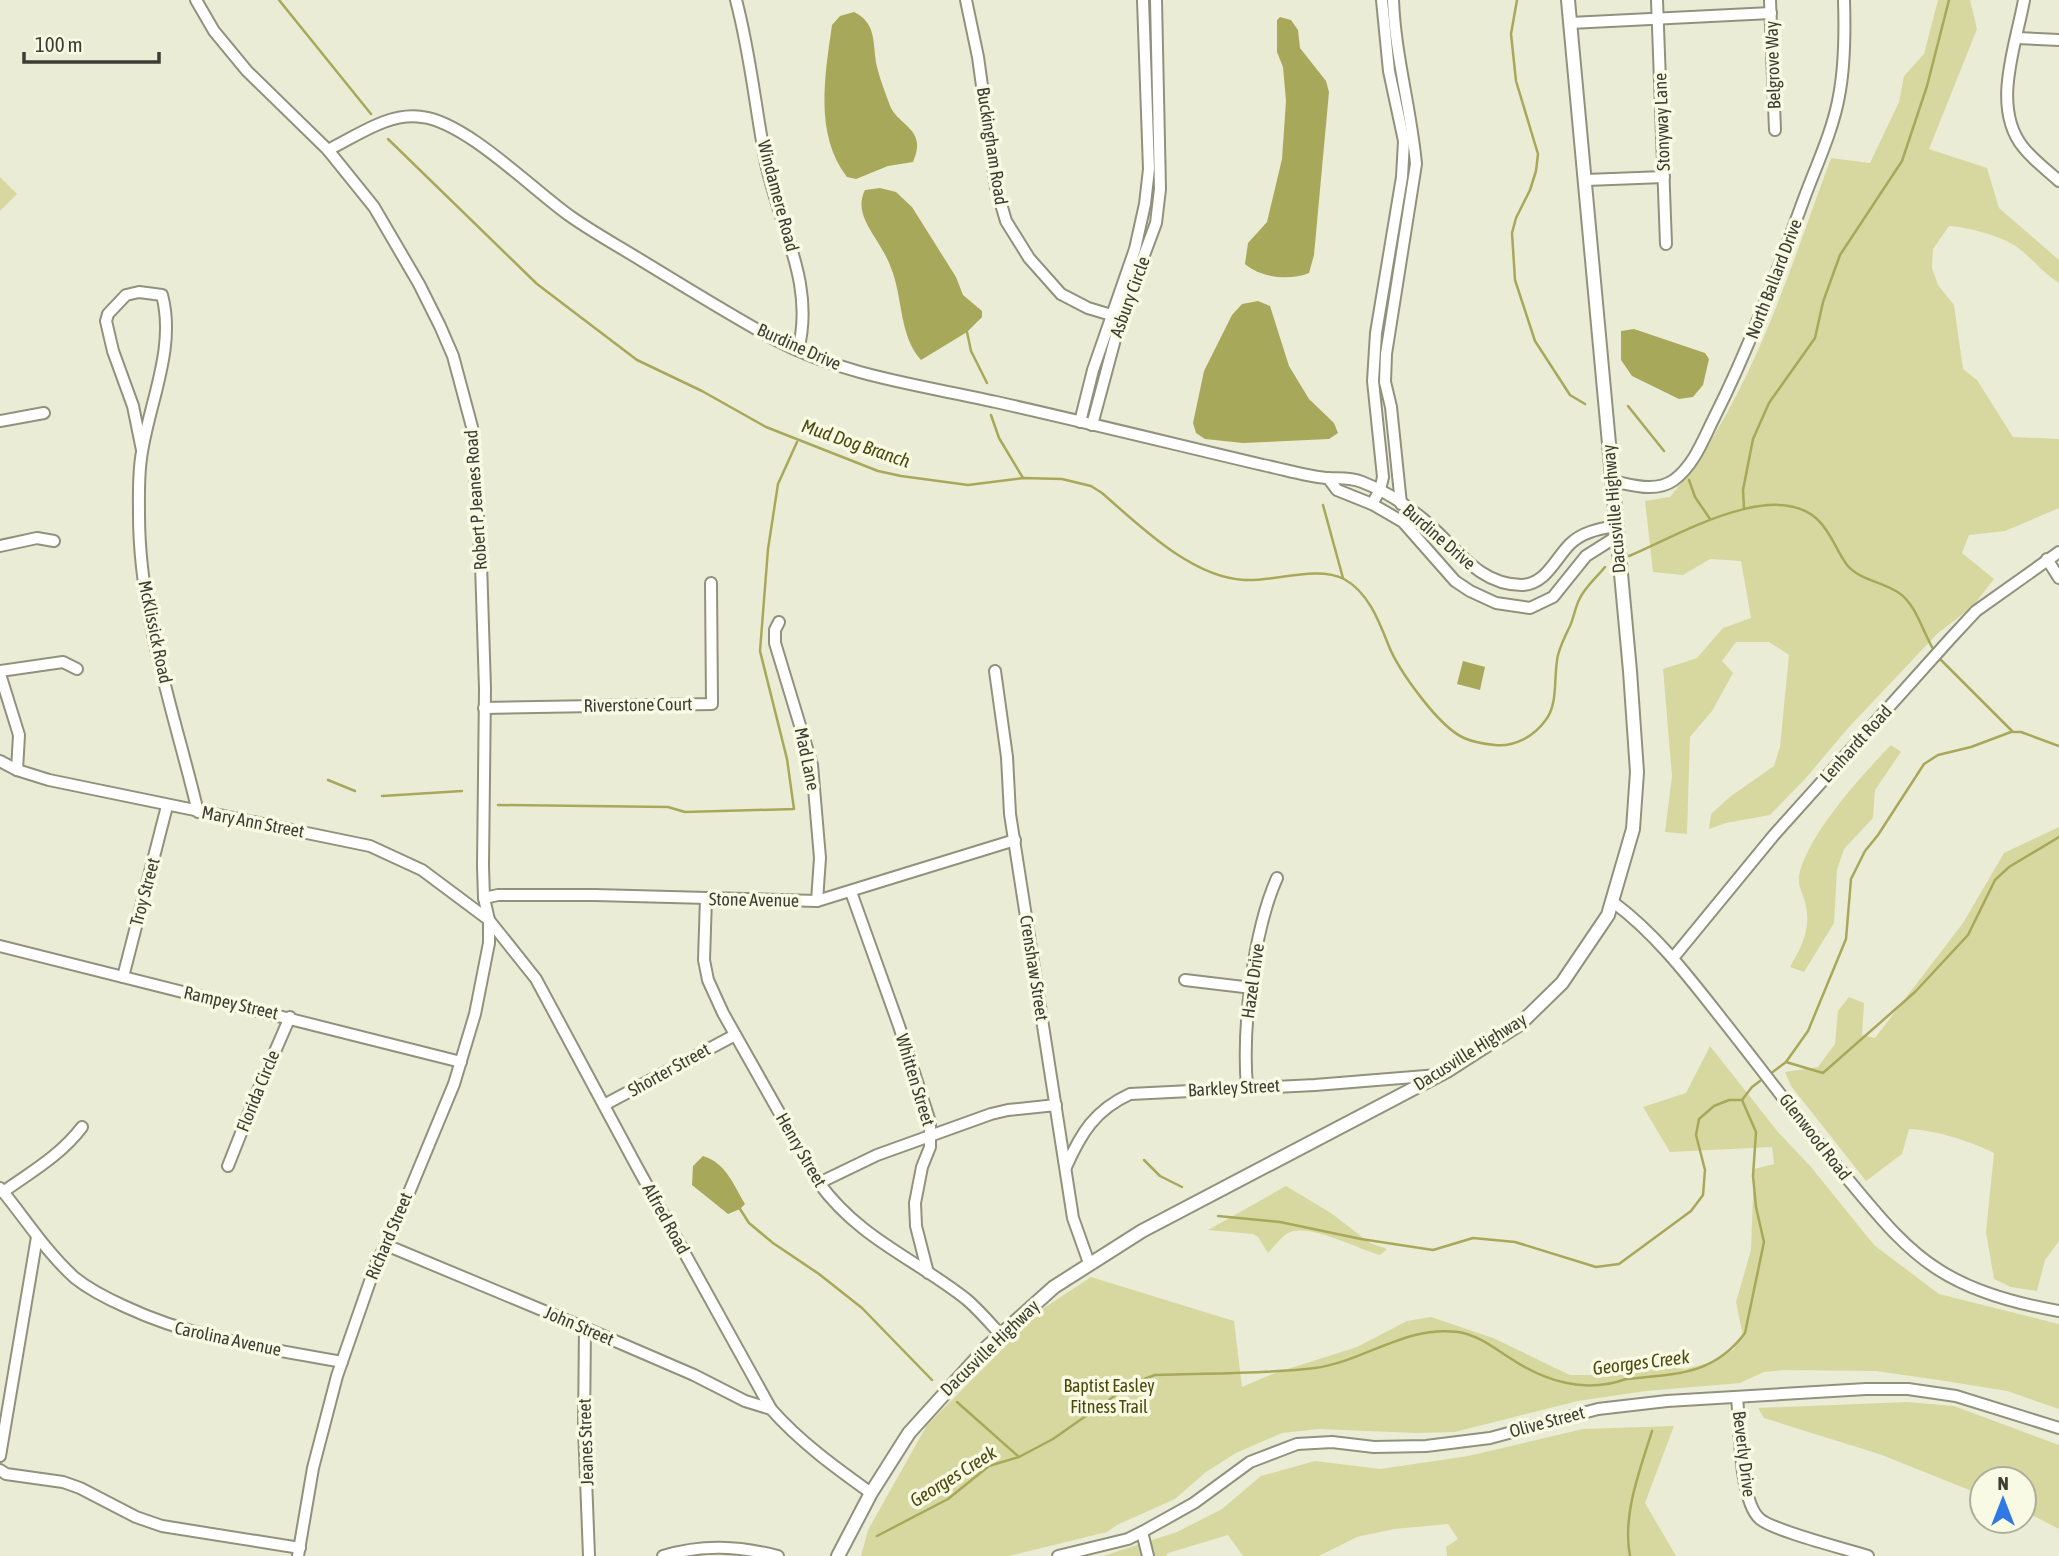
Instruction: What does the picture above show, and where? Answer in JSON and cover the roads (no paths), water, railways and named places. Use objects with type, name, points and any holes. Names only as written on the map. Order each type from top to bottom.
[{"type":"main road","name":"Dacusville Highway","points":[[838,1556],[871,1493],[909,1433],[951,1384],[1000,1334],[1054,1287],[1142,1231],[1438,1075],[1520,1024],[1544,1003],[1566,978],[1594,939],[1613,902],[1633,829],[1637,772],[1568,0]]},
{"type":"street","name":"Robert P Jeanes Road","points":[[196,0],[214,31],[247,71],[328,150],[374,207],[440,326],[456,368],[472,427],[481,563],[484,898],[489,920]]},
{"type":"street","name":"Windamere Road","points":[[736,0],[748,51],[765,160],[799,273],[804,304],[803,332],[798,350]]},
{"type":"street","name":"Buckingham Road","points":[[966,0],[978,57],[996,187],[1006,221],[1029,258],[1061,294],[1088,308],[1117,316]]},
{"type":"street","name":"Asbury Circle","points":[[1086,423],[1093,370],[1117,316],[1155,169],[1143,0]]},
{"type":"street","name":"Asbury Circle","points":[[1153,116],[1156,0]]},
{"type":"street","points":[[1382,0],[1391,82],[1404,116],[1416,164],[1390,331],[1379,381],[1391,407],[1401,504]]},
{"type":"street","points":[[1372,504],[1380,490],[1383,477],[1376,328],[1401,181],[1404,141],[1404,80],[1394,29],[1393,0]]},
{"type":"street","name":"Stonyway Lane","points":[[1657,0],[1666,244]]},
{"type":"street","name":"Belgrove Way","points":[[1770,0],[1775,130]]},
{"type":"street","name":"North Ballard Drive","points":[[1612,481],[1653,488],[1664,486],[1676,478],[1693,459],[1738,369],[1766,305],[1839,97],[1845,23],[1844,0]]},
{"type":"street","points":[[2024,0],[2007,82],[2012,128],[2023,146],[2059,181]]},
{"type":"street","points":[[1570,23],[1771,13]]},
{"type":"street","points":[[2017,38],[2059,40]]},
{"type":"street","points":[[1391,82],[1404,80]]},
{"type":"street","name":"Burdine Drive","points":[[328,150],[378,124],[403,116],[442,121],[464,133],[572,218],[732,316],[798,350],[863,374],[1328,478],[1342,477],[1380,490],[1422,518],[1486,577],[1523,585],[1538,582],[1571,543],[1589,531],[1616,531]]},
{"type":"street","points":[[1586,180],[1664,177]]},
{"type":"street","points":[[1401,181],[1414,183]]},
{"type":"street","points":[[1392,229],[1406,232]]},
{"type":"street","name":"McKlissick Road","points":[[142,450],[133,406],[113,351],[106,321],[108,314],[126,295],[139,292],[162,295],[167,319],[161,372],[142,450],[139,519],[142,576],[150,620],[198,812]]},
{"type":"street","points":[[1376,328],[1390,331]]},
{"type":"street","points":[[0,421],[44,414]]},
{"type":"street","name":"Burdine Drive","points":[[1328,478],[1338,490],[1372,504],[1403,522],[1455,581],[1496,603],[1531,608],[1553,597],[1586,556],[1616,531]]},
{"type":"street","points":[[0,546],[37,538],[54,541]]},
{"type":"street","name":"Lenhardt Road","points":[[1673,958],[1774,835],[1946,642],[1976,611],[2059,552]]},
{"type":"street","points":[[2047,559],[2059,578]]},
{"type":"street","name":"Riverstone Court","points":[[484,708],[712,704],[712,583]]},
{"type":"street","name":"Mad Lane","points":[[779,622],[775,630],[775,643],[811,765],[820,858],[817,901]]},
{"type":"street","points":[[17,770],[19,735],[0,673],[63,662],[77,669]]},
{"type":"street","name":"Crenshaw Street","points":[[995,671],[1015,840],[1073,1218],[1088,1263]]},
{"type":"street","name":"Mary Ann Street","points":[[0,761],[17,770],[48,780],[370,846],[422,870],[489,920]]},
{"type":"street","name":"Troy Street","points":[[123,977],[167,806]]},
{"type":"street","name":"Stone Avenue","points":[[484,898],[498,895],[595,895],[817,901],[1015,840]]},
{"type":"street","name":"Hazel Drive","points":[[1247,1087],[1246,1037],[1252,988],[1260,933],[1269,895],[1277,878]]},
{"type":"street","name":"Whitten Street","points":[[851,892],[930,1122],[932,1135],[915,1203],[916,1227],[928,1273]]},
{"type":"street","name":"Henry Street","points":[[706,898],[705,969],[723,1013],[819,1183],[833,1203],[858,1226],[965,1299],[1000,1334]]},
{"type":"street","name":"Glenwood Road","points":[[1613,902],[1673,958],[1872,1208],[1917,1254],[1940,1271],[1974,1289],[2024,1305],[2059,1311]]},
{"type":"street","name":"Richard Street","points":[[299,1552],[316,1457],[342,1362],[376,1264],[461,1062],[485,967],[489,920]]},
{"type":"street","name":"Alfred Road","points":[[489,920],[536,979],[771,1409],[787,1427],[871,1493]]},
{"type":"street","name":"Rampey Street","points":[[0,946],[461,1062]]},
{"type":"street","points":[[1185,980],[1252,988]]},
{"type":"street","name":"Florida Circle","points":[[228,1166],[290,1017]]},
{"type":"street","name":"Shorter Street","points":[[604,1105],[735,1035]]},
{"type":"street","name":"Barkley Street","points":[[1066,1167],[1075,1145],[1092,1120],[1111,1103],[1130,1094],[1438,1075]]},
{"type":"street","points":[[819,1183],[877,1154],[932,1135],[1008,1110],[1056,1105]]},
{"type":"street","points":[[2,1190],[69,1145],[82,1127]]},
{"type":"street","name":"Carolina Avenue","points":[[2,1190],[37,1237],[76,1278],[94,1290],[163,1324],[207,1337],[342,1362]]},
{"type":"street","points":[[0,1456],[37,1237]]},
{"type":"street","name":"John Street","points":[[386,1245],[694,1375],[745,1401],[771,1409]]},
{"type":"street","name":"Jeanes Street","points":[[585,1328],[584,1427],[589,1556]]},
{"type":"street","name":"Olive Street","points":[[1058,1556],[1128,1539],[1194,1503],[1250,1462],[1297,1444],[1332,1442],[1374,1447],[1426,1446],[1490,1438],[1598,1409],[1667,1401],[1866,1389],[1908,1389],[1956,1396],[2059,1429]]},
{"type":"street","name":"Beverly Drive","points":[[1737,1397],[1746,1494],[1753,1511],[1761,1520],[1781,1528],[1868,1556]]},
{"type":"street","points":[[0,1470],[6,1474],[63,1482],[162,1527],[299,1552]]},
{"type":"street","points":[[1142,1532],[1149,1556]]},
{"type":"street","points":[[663,1556],[687,1549],[713,1546],[778,1556]]},
{"type":"waterway","name":"Mud Dog Branch","points":[[279,0],[371,114]]},
{"type":"waterway","points":[[1517,0],[1511,34],[1516,81],[1538,154],[1530,190],[1516,218],[1512,233],[1515,280],[1535,341],[1570,395],[1585,404]]},
{"type":"waterway","points":[[1744,508],[1743,490],[1753,439],[1769,403],[1815,338],[1823,302],[1840,255],[1902,161],[1927,86],[1949,0]]},
{"type":"waterway","name":"Mud Dog Branch","points":[[388,139],[537,284],[637,360],[702,391],[766,427],[878,471],[901,476],[968,485],[1023,478],[1062,479],[1091,486],[1167,548],[1205,570],[1224,577],[1256,580],[1321,574],[1344,579],[1366,599],[1393,655],[1420,697],[1454,732],[1479,743],[1502,745],[1517,742],[1530,736],[1545,721],[1552,706],[1558,655],[1576,606],[1587,587],[1605,567]]},
{"type":"waterway","points":[[967,332],[971,351],[987,383]]},
{"type":"waterway","points":[[1628,406],[1664,451]]},
{"type":"waterway","points":[[991,415],[999,438],[1023,478]]},
{"type":"waterway","points":[[498,805],[668,807],[685,812],[794,809],[787,759],[760,651],[768,549],[778,484],[797,442]]},
{"type":"waterway","points":[[1689,480],[1695,497],[1710,519]]},
{"type":"waterway","points":[[1323,505],[1343,578]]},
{"type":"waterway","name":"Mud Dog Branch","points":[[1629,556],[1697,525],[1751,507],[1776,505],[1799,508],[1823,525],[1843,560],[1852,570],[1893,589],[1905,598],[1935,652]]},
{"type":"waterway","name":"Mud Dog Branch","points":[[1938,657],[2013,732],[2021,732],[2059,746]]},
{"type":"waterway","points":[[1770,1074],[1786,1062],[1808,1031],[1846,939],[1851,879],[1865,851],[1924,764],[1938,755],[1971,747],[2011,732]]},
{"type":"waterway","points":[[328,780],[355,791]]},
{"type":"waterway","points":[[382,796],[462,791]]},
{"type":"waterway","name":"Georges Creek","points":[[1786,1062],[1823,1073],[1915,992],[1968,935],[1995,880],[2009,867],[2059,837]]},
{"type":"waterway","name":"Georges Creek","points":[[1742,1100],[1752,1087],[1764,1078]]},
{"type":"waterway","points":[[1218,1216],[1280,1222],[1361,1239],[1433,1250],[1473,1238],[1515,1242],[1596,1267],[1619,1264],[1691,1211],[1703,1195],[1705,1170],[1696,1135],[1699,1119],[1714,1106],[1729,1100],[1742,1100]]},
{"type":"waterway","name":"Georges Creek","points":[[877,1536],[948,1499],[989,1466],[1019,1457],[1053,1439],[1133,1383],[1155,1375],[1315,1368],[1334,1364],[1403,1338],[1439,1331],[1472,1336],[1537,1373],[1565,1383],[1580,1385],[1676,1374],[1720,1358],[1745,1333],[1764,1242],[1756,1207],[1753,1176],[1756,1132],[1742,1100]]},
{"type":"waterway","points":[[1144,1160],[1160,1176],[1182,1187]]},
{"type":"waterway","points":[[740,1209],[749,1223],[773,1243],[862,1308],[932,1380]]},
{"type":"waterway","points":[[957,1402],[1019,1457]]},
{"type":"waterway","points":[[1630,1556],[1630,1509],[1652,1431]]},
{"type":"park label","name":"Baptist Easley Fitness Trail","points":[[1109,1396]]}]
